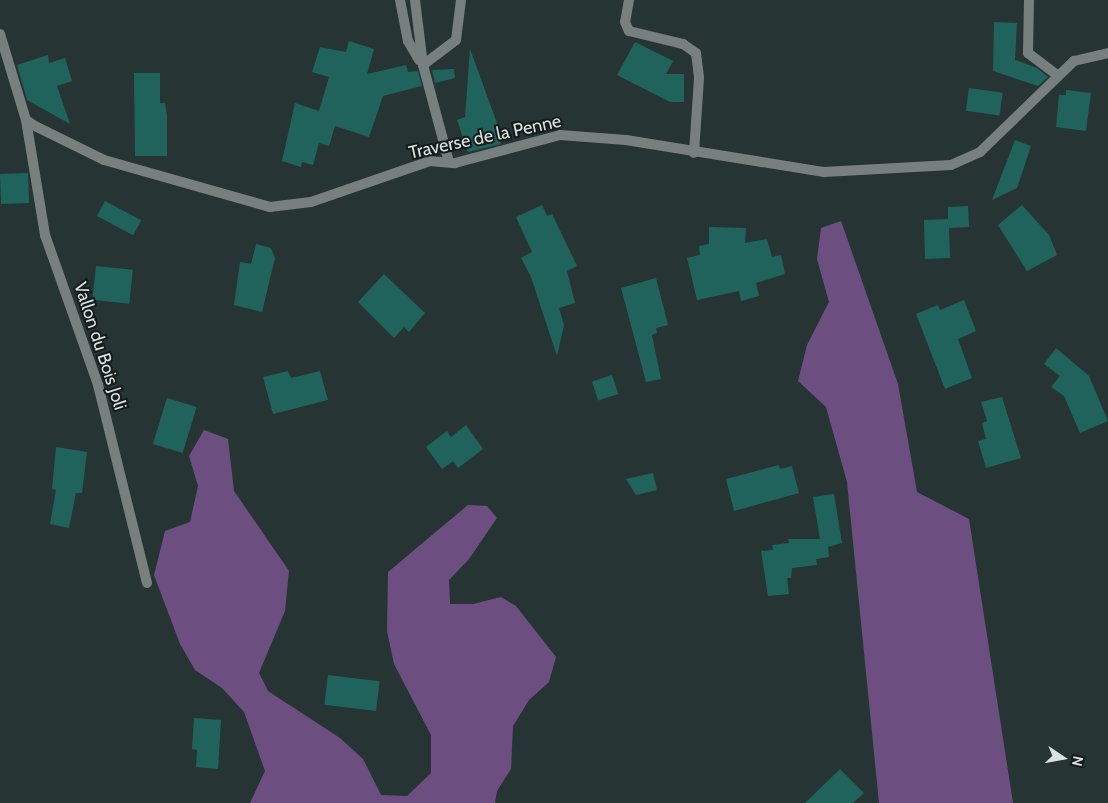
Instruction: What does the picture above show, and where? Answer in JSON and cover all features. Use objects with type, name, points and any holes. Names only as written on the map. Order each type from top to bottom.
[{"type":"street","points":[[400,0],[408,41],[422,65]]},
{"type":"street","points":[[415,0],[422,65],[449,162]]},
{"type":"street","points":[[422,65],[456,40],[461,0]]},
{"type":"street","points":[[629,0],[625,22],[629,31],[683,44],[696,53],[699,78],[694,153]]},
{"type":"street","points":[[1029,0],[1028,53],[1057,75]]},
{"type":"street","points":[[0,34],[26,120]]},
{"type":"street","name":"Traverse de la Penne","points":[[26,120],[104,160],[270,206],[311,202],[430,161],[449,162],[560,135],[626,140],[694,153],[824,172],[951,165],[980,152],[1074,60],[1108,53]]},
{"type":"street","name":"Vallon du Bois Joli","points":[[26,120],[45,235],[98,385],[147,583]]},
{"type":"shaded area","points":[[841,221],[898,384],[917,492],[969,519],[1013,803],[879,803],[847,482],[826,407],[798,381],[807,345],[829,302],[817,259],[821,228]]},
{"type":"shaded area","points":[[204,430],[228,439],[234,491],[289,571],[285,611],[259,673],[268,691],[340,738],[363,759],[381,795],[407,796],[431,773],[431,735],[394,664],[387,631],[388,572],[468,505],[487,506],[497,518],[469,559],[449,580],[450,604],[473,604],[501,597],[516,606],[556,657],[549,682],[529,700],[513,726],[511,769],[497,791],[495,803],[250,803],[265,771],[244,712],[222,688],[195,670],[180,644],[154,575],[165,531],[190,522],[198,486],[189,456]]},
{"type":"building","points":[[994,22],[1017,23],[1015,60],[1037,68],[1048,77],[1038,86],[993,71]]},
{"type":"building","points":[[349,41],[374,49],[367,74],[406,65],[408,72],[418,71],[422,86],[383,96],[369,137],[335,126],[329,146],[319,143],[313,165],[302,162],[301,167],[282,161],[295,103],[319,111],[329,77],[312,72],[320,47],[346,52]]},
{"type":"building","points":[[635,42],[673,61],[666,74],[684,74],[684,102],[670,102],[617,75]]},
{"type":"building","points":[[470,49],[501,134],[497,135],[501,144],[468,152],[457,120],[465,117]]},
{"type":"building","points":[[48,55],[49,63],[65,58],[72,81],[57,86],[70,124],[27,100],[17,65]]},
{"type":"building","points":[[454,69],[455,78],[435,83],[432,70]]},
{"type":"building","points":[[134,73],[160,73],[160,103],[165,103],[167,116],[167,156],[135,156]]},
{"type":"building","points":[[969,88],[1003,93],[999,116],[966,111]]},
{"type":"building","points":[[1066,90],[1091,93],[1086,131],[1056,127],[1059,95],[1066,95]]},
{"type":"building","points":[[1015,140],[1031,146],[1017,188],[992,200]]},
{"type":"building","points":[[28,173],[29,203],[1,204],[0,174]]},
{"type":"building","points":[[105,201],[141,220],[133,235],[97,216]]},
{"type":"building","points":[[542,205],[547,216],[552,214],[577,266],[567,271],[575,303],[559,308],[564,325],[557,356],[531,277],[521,258],[532,252],[516,217]]},
{"type":"building","points":[[1022,205],[1049,235],[1057,255],[1027,271],[998,225]]},
{"type":"building","points":[[968,206],[969,227],[949,228],[950,258],[925,259],[924,220],[948,219],[948,207]]},
{"type":"building","points":[[709,227],[746,228],[745,243],[767,239],[772,257],[781,255],[785,274],[756,283],[759,296],[741,301],[739,291],[697,300],[687,258],[700,255],[699,246],[709,244]]},
{"type":"building","points":[[256,244],[271,248],[275,258],[262,312],[234,305],[240,262],[251,264]]},
{"type":"building","points":[[96,266],[133,270],[129,304],[92,300]]},
{"type":"building","points":[[384,274],[425,313],[409,332],[404,327],[394,338],[358,302]]},
{"type":"building","points":[[656,278],[668,325],[656,328],[657,333],[652,335],[661,379],[646,382],[621,288]]},
{"type":"building","points":[[964,300],[976,331],[958,339],[972,378],[945,389],[916,314],[938,305],[940,310]]},
{"type":"building","points":[[1056,348],[1089,376],[1108,421],[1080,433],[1064,396],[1051,387],[1060,376],[1044,364]]},
{"type":"building","points":[[288,371],[291,378],[320,371],[328,400],[273,414],[263,377]]},
{"type":"building","points":[[612,375],[618,394],[598,401],[592,381]]},
{"type":"building","points":[[1002,397],[1021,458],[986,468],[978,441],[986,439],[982,423],[987,421],[981,402]]},
{"type":"building","points":[[167,398],[197,407],[183,453],[153,444]]},
{"type":"building","points":[[466,425],[483,449],[458,468],[453,461],[442,469],[426,447],[447,431],[451,437]]},
{"type":"building","points":[[56,447],[87,452],[82,493],[76,493],[69,528],[50,524],[56,490],[52,489]]},
{"type":"building","points":[[779,465],[780,469],[792,466],[799,493],[734,511],[726,479]]},
{"type":"building","points":[[653,473],[657,490],[636,495],[626,479]]},
{"type":"building","points":[[834,494],[842,543],[828,547],[829,557],[816,559],[817,565],[792,568],[791,578],[787,578],[789,594],[768,596],[761,551],[773,550],[772,545],[789,543],[788,539],[820,539],[813,497]]},
{"type":"building","points":[[328,675],[380,681],[376,711],[324,705]]},
{"type":"building","points":[[194,718],[221,720],[218,769],[196,767],[197,750],[192,749]]},
{"type":"building","points":[[840,769],[864,793],[853,803],[805,803]]}]
